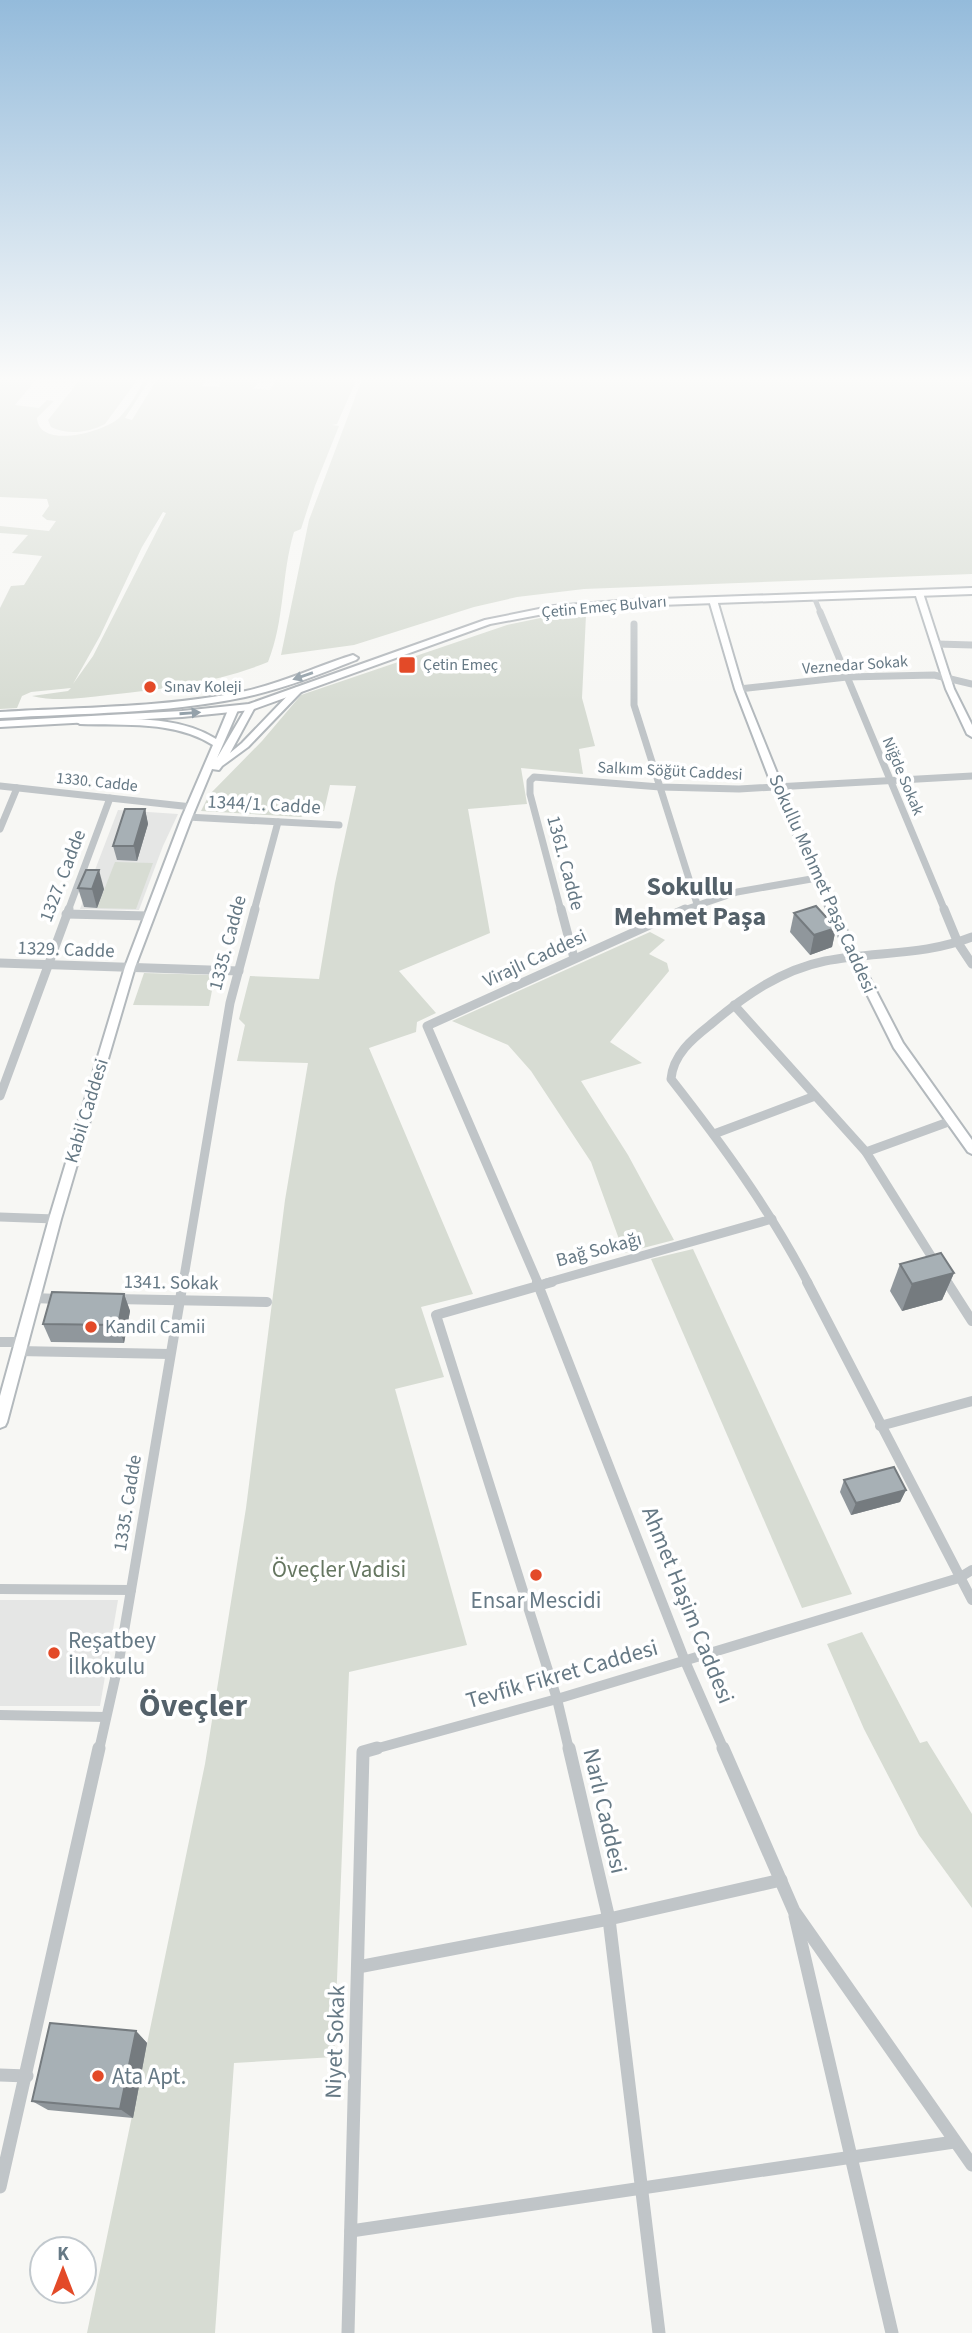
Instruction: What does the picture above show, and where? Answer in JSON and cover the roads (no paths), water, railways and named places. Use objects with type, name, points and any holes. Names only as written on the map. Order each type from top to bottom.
[{"type":"main road","name":"Çetin Emeç Bulvarı","points":[[0,724],[251,707],[440,638],[523,614],[589,605],[972,583]]},
{"type":"main road","name":"Çetin Emeç Bulvarı","points":[[0,715],[145,706],[248,694],[447,626],[513,608],[576,599],[814,597],[972,591]]},
{"type":"main road","points":[[919,593],[945,676],[972,734]]},
{"type":"main road","name":"Sokullu Mehmet Paşa Caddesi","points":[[712,597],[739,689],[778,788],[854,958],[889,1031],[951,1121],[970,1143]]},
{"type":"main road","points":[[216,767],[245,745],[298,690]]},
{"type":"main road","points":[[248,694],[251,707]]},
{"type":"main road","points":[[229,697],[233,710]]},
{"type":"main road","name":"Kabil Caddesi","points":[[189,812],[251,707]]},
{"type":"main road","name":"Kabil Caddesi","points":[[1,1416],[55,1219],[130,967],[189,812],[233,710]]},
{"type":"main road","points":[[69,720],[188,729],[208,736],[218,744]]},
{"type":"street","name":"Niğde Sokak","points":[[814,597],[958,943],[972,964]]},
{"type":"street","points":[[634,624],[634,705],[697,904]]},
{"type":"street","points":[[937,644],[972,645]]},
{"type":"street","name":"Veznedar Sokak","points":[[739,689],[847,677],[945,676],[972,684]]},
{"type":"street","name":"Salkım Söğüt Caddesi","points":[[534,777],[660,787],[778,788],[972,776]]},
{"type":"street","name":"1361. Cadde","points":[[534,777],[530,781],[530,794],[574,958]]},
{"type":"street","name":"1330. Cadde","points":[[0,786],[110,798],[189,812]]},
{"type":"street","points":[[0,829],[17,788]]},
{"type":"street","name":"1327. Cadde","points":[[0,1096],[110,798]]},
{"type":"street","name":"1344/1. Cadde","points":[[189,812],[278,822],[339,825]]},
{"type":"street","name":"1335. Cadde","points":[[0,2187],[106,1717],[131,1590],[227,1020],[278,822]]},
{"type":"street","name":"Virajlı Caddesi","points":[[427,1026],[697,904],[737,892],[817,878]]},
{"type":"street","points":[[66,914],[148,916]]},
{"type":"street","points":[[972,937],[958,943],[909,952],[817,963],[779,975],[734,1005],[699,1034],[679,1056],[671,1072],[671,1079],[714,1134],[772,1219],[972,1600]]},
{"type":"street","name":"1329. Cadde","points":[[0,963],[239,971]]},
{"type":"street","points":[[734,1005],[866,1152],[972,1321]]},
{"type":"street","name":"Ahmet Haşim Caddesi","points":[[427,1026],[538,1284],[685,1661],[794,1911],[972,2165]]},
{"type":"street","points":[[714,1134],[815,1096]]},
{"type":"street","points":[[866,1152],[951,1121]]},
{"type":"street","points":[[0,1217],[55,1219]]},
{"type":"street","name":"Bağ Sokağı","points":[[436,1315],[772,1219]]},
{"type":"street","points":[[33,1298],[73,1299]]},
{"type":"street","name":"1341. Sokak","points":[[100,1299],[267,1302]]},
{"type":"street","name":"Narlı Caddesi","points":[[436,1315],[557,1699],[608,1919],[659,2333]]},
{"type":"street","points":[[0,1342],[20,1347],[170,1353]]},
{"type":"street","points":[[880,1426],[972,1401]]},
{"type":"street","name":"Tevfik Fikret Caddesi","points":[[363,1752],[685,1661],[959,1578],[972,1570]]},
{"type":"street","points":[[0,1589],[131,1590]]},
{"type":"street","points":[[0,1716],[106,1717]]},
{"type":"street","name":"Niyet Sokak","points":[[348,2333],[363,1752]]},
{"type":"street","points":[[358,1967],[608,1919],[781,1880]]},
{"type":"street","points":[[794,1911],[892,2333]]},
{"type":"street","points":[[0,2075],[27,2076]]},
{"type":"street","points":[[351,2231],[954,2142]]},
{"type":"place","name":"Çetin Emeç","points":[[407,665]]},
{"type":"place","name":"Sınav Koleji","points":[[150,687]]},
{"type":"place","name":"Kandil Camii","points":[[91,1327]]},
{"type":"place","name":"Ensar Mescidi","points":[[536,1575]]},
{"type":"place","name":"Reşatbey İlkokulu","points":[[54,1653]]},
{"type":"place","name":"Ata Apt.","points":[[98,2076]]},
{"type":"district","name":"Sokullu Mehmet Paşa","points":[[690,900]]},
{"type":"district","name":"Öveçler","points":[[193,1706]]},
{"type":"park label","name":"Öveçler Vadisi","points":[[339,1569]]}]
